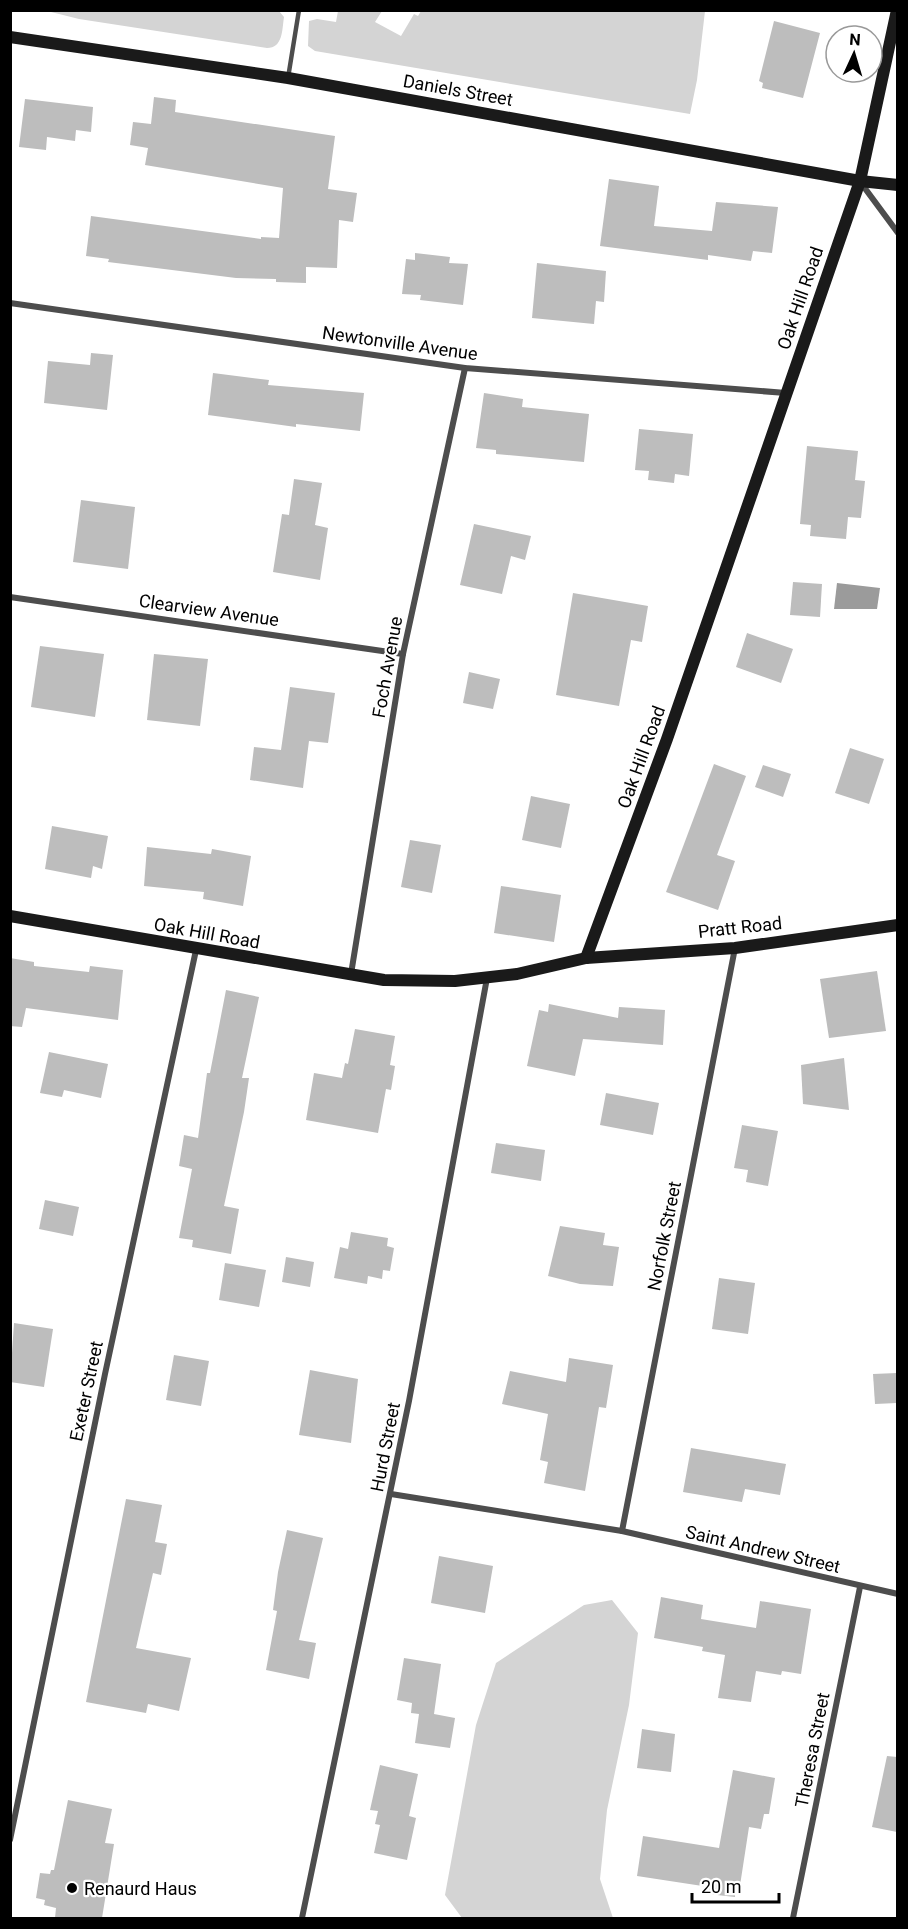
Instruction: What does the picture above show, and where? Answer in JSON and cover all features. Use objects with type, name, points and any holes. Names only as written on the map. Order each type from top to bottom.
[{"type":"street","name":"Oak Hill Road","points":[[10,916],[196,950],[384,980],[454,981],[487,978],[546,968],[586,958],[667,739],[860,181],[897,10]]},
{"type":"street","name":"Daniels Street","points":[[10,36],[288,78],[860,181],[897,185]]},
{"type":"street","points":[[860,181],[897,233]]},
{"type":"street","name":"Newtonville Avenue","points":[[10,303],[465,368],[786,393]]},
{"type":"street","name":"Foch Avenue","points":[[351,974],[404,654],[465,368]]},
{"type":"street","name":"Clearview Avenue","points":[[10,597],[404,654]]},
{"type":"street","name":"Pratt Road","points":[[586,958],[735,948],[897,925]]},
{"type":"street","name":"Norfolk Street","points":[[622,1531],[735,948]]},
{"type":"street","name":"Exeter Street","points":[[10,1840],[107,1362],[196,950]]},
{"type":"street","name":"Hurd Street","points":[[302,1918],[391,1494],[487,978]]},
{"type":"street","name":"Saint Andrew Street","points":[[391,1494],[622,1531],[897,1594]]},
{"type":"street","name":"Theresa Street","points":[[793,1918],[860,1587]]},
{"type":"lane","points":[[288,78],[299,10]]},
{"type":"shaded area","points":[[47,11],[279,11],[284,17],[281,37],[276,45],[267,48],[79,19]]},
{"type":"shaded area","points":[[338,11],[382,11],[375,22],[401,36],[414,14],[418,16],[421,11],[705,11],[697,80],[690,114],[315,51],[308,46],[309,21],[317,19],[336,22]]},
{"type":"shaded area","points":[[837,583],[880,588],[877,609],[834,609]]},
{"type":"shaded area","points":[[612,1600],[638,1633],[629,1705],[607,1810],[600,1879],[613,1918],[462,1918],[445,1895],[476,1725],[496,1663],[584,1605]]},
{"type":"building","points":[[774,21],[820,33],[803,98],[762,88],[763,83],[759,81]]},
{"type":"building","points":[[154,97],[176,100],[175,112],[335,136],[328,189],[357,193],[353,222],[339,220],[337,268],[306,267],[306,283],[276,282],[276,279],[236,278],[108,262],[109,259],[86,256],[91,216],[261,239],[261,237],[279,238],[283,188],[145,165],[148,148],[130,145],[133,122],[151,124]]},
{"type":"building","points":[[25,99],[93,107],[91,132],[76,130],[75,141],[47,137],[46,150],[19,147]]},
{"type":"building","points":[[609,179],[659,186],[654,226],[712,231],[716,202],[778,207],[772,253],[753,251],[751,261],[708,255],[708,260],[600,246]]},
{"type":"building","points":[[415,253],[450,257],[449,263],[468,264],[463,305],[420,300],[421,295],[402,294],[406,259],[415,260]]},
{"type":"building","points":[[537,263],[606,271],[604,302],[596,301],[594,324],[532,318]]},
{"type":"building","points":[[91,353],[113,355],[107,410],[44,403],[48,361],[90,365]]},
{"type":"building","points":[[213,373],[269,380],[268,385],[364,393],[360,431],[296,424],[296,427],[208,415]]},
{"type":"building","points":[[484,393],[523,399],[522,407],[589,414],[584,462],[496,454],[496,450],[476,448]]},
{"type":"building","points":[[639,429],[693,434],[689,476],[675,474],[674,483],[648,480],[649,471],[635,470]]},
{"type":"building","points":[[807,446],[858,451],[855,480],[865,481],[861,518],[848,517],[846,539],[810,536],[811,525],[800,524]]},
{"type":"building","points":[[294,479],[322,483],[315,525],[328,528],[320,580],[273,572],[282,514],[289,515]]},
{"type":"building","points":[[81,500],[135,507],[128,569],[73,562]]},
{"type":"building","points":[[474,524],[531,536],[525,560],[511,556],[502,594],[460,585]]},
{"type":"building","points":[[793,582],[822,584],[820,617],[790,615]]},
{"type":"building","points":[[573,593],[648,606],[642,642],[631,640],[619,706],[556,695]]},
{"type":"building","points":[[747,633],[793,649],[781,683],[736,667]]},
{"type":"building","points":[[40,646],[104,654],[95,717],[31,707]]},
{"type":"building","points":[[154,654],[208,659],[200,726],[147,720]]},
{"type":"building","points":[[469,672],[500,679],[493,709],[463,703]]},
{"type":"building","points":[[290,687],[335,693],[328,743],[309,741],[303,788],[250,780],[254,747],[281,750]]},
{"type":"building","points":[[850,748],[884,759],[869,804],[835,793]]},
{"type":"building","points":[[714,764],[746,776],[717,855],[735,861],[718,910],[666,892]]},
{"type":"building","points":[[763,765],[791,774],[783,797],[755,787]]},
{"type":"building","points":[[531,796],[570,804],[561,848],[522,840]]},
{"type":"building","points":[[52,826],[108,836],[102,869],[93,866],[91,878],[45,869]]},
{"type":"building","points":[[410,840],[441,845],[432,893],[401,887]]},
{"type":"building","points":[[147,847],[211,854],[212,849],[251,856],[243,906],[203,899],[204,892],[144,886]]},
{"type":"building","points":[[501,886],[561,895],[554,942],[494,933]]},
{"type":"building","points":[[10,958],[34,962],[34,966],[89,972],[90,966],[123,970],[118,1020],[26,1008],[22,1027],[10,1026]]},
{"type":"building","points":[[877,971],[886,1031],[829,1038],[820,979]]},
{"type":"building","points":[[226,990],[259,997],[242,1078],[249,1078],[244,1112],[224,1206],[239,1209],[231,1254],[192,1247],[193,1240],[179,1238],[192,1169],[179,1166],[184,1135],[198,1138],[207,1073],[210,1073]]},
{"type":"building","points":[[549,1004],[618,1018],[619,1007],[665,1010],[663,1045],[583,1039],[575,1076],[527,1066],[539,1010],[548,1012]]},
{"type":"building","points":[[355,1029],[395,1036],[390,1065],[395,1066],[391,1090],[386,1089],[378,1133],[306,1120],[314,1073],[342,1078],[345,1063],[348,1064]]},
{"type":"building","points":[[49,1052],[108,1064],[101,1098],[64,1090],[62,1097],[40,1093]]},
{"type":"building","points":[[844,1058],[849,1110],[803,1104],[801,1065]]},
{"type":"building","points":[[606,1093],[659,1103],[653,1135],[600,1125]]},
{"type":"building","points":[[742,1125],[778,1131],[768,1186],[746,1182],[748,1170],[734,1168]]},
{"type":"building","points":[[496,1143],[545,1150],[541,1181],[491,1173]]},
{"type":"building","points":[[45,1200],[79,1207],[73,1236],[39,1229]]},
{"type":"building","points":[[560,1226],[605,1233],[603,1245],[619,1247],[613,1286],[580,1284],[548,1276]]},
{"type":"building","points":[[351,1232],[388,1238],[387,1246],[394,1248],[390,1271],[383,1270],[382,1279],[368,1276],[367,1284],[334,1278],[340,1247],[348,1249]]},
{"type":"building","points":[[286,1257],[314,1262],[310,1287],[282,1282]]},
{"type":"building","points":[[225,1263],[266,1270],[259,1307],[219,1300]]},
{"type":"building","points":[[719,1278],[755,1283],[748,1334],[712,1329]]},
{"type":"building","points":[[14,1323],[53,1329],[44,1387],[10,1382]]},
{"type":"building","points":[[174,1355],[209,1361],[201,1406],[166,1400]]},
{"type":"building","points":[[569,1358],[613,1365],[606,1408],[599,1407],[585,1491],[544,1483],[548,1462],[540,1460],[548,1414],[502,1404],[510,1371],[566,1382]]},
{"type":"building","points":[[310,1370],[358,1379],[351,1443],[299,1435]]},
{"type":"building","points":[[897,1373],[897,1403],[875,1404],[873,1374]]},
{"type":"building","points":[[691,1448],[786,1464],[780,1495],[745,1489],[742,1502],[683,1492]]},
{"type":"building","points":[[126,1499],[162,1505],[155,1542],[167,1544],[161,1575],[153,1573],[136,1648],[191,1658],[179,1711],[148,1704],[146,1713],[86,1702]]},
{"type":"building","points":[[287,1530],[323,1538],[299,1640],[316,1643],[309,1679],[266,1670],[277,1611],[273,1610],[278,1572]]},
{"type":"building","points":[[439,1556],[493,1566],[485,1613],[431,1603]]},
{"type":"building","points":[[661,1597],[703,1605],[701,1619],[756,1628],[760,1601],[811,1609],[801,1674],[782,1671],[781,1675],[756,1671],[751,1702],[718,1698],[725,1655],[702,1651],[703,1647],[654,1638]]},
{"type":"building","points":[[404,1658],[441,1664],[434,1714],[455,1718],[450,1748],[415,1743],[419,1714],[411,1713],[412,1703],[397,1700]]},
{"type":"building","points":[[642,1729],[675,1734],[671,1772],[637,1768]]},
{"type":"building","points":[[887,1756],[897,1757],[897,1832],[872,1827]]},
{"type":"building","points":[[380,1765],[418,1774],[409,1816],[416,1818],[407,1860],[374,1853],[380,1825],[375,1824],[378,1811],[370,1810]]},
{"type":"building","points":[[733,1770],[775,1778],[769,1814],[764,1814],[761,1829],[749,1827],[739,1892],[735,1892],[735,1897],[708,1894],[709,1887],[637,1876],[643,1836],[719,1848]]},
{"type":"building","points":[[68,1800],[112,1809],[105,1843],[114,1844],[102,1918],[55,1918],[56,1908],[44,1905],[45,1900],[36,1898],[40,1873],[50,1874],[51,1870],[54,1870]]},
{"type":"place","name":"Renaurd Haus","points":[[72,1888]]}]
